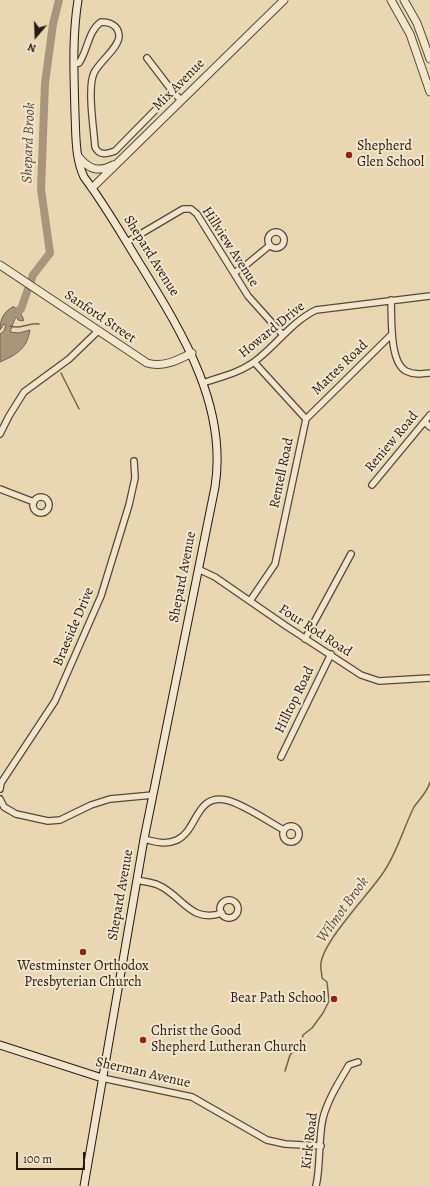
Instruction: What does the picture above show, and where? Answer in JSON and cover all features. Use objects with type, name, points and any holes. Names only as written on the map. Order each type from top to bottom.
[{"type":"main road","name":"Shepard Avenue","points":[[78,0],[74,39],[74,64],[78,156],[81,170],[181,330],[192,353],[203,383],[216,436],[218,460],[215,486],[144,839],[84,1186]]},
{"type":"main road","name":"Mix Avenue","points":[[92,188],[284,0]]},
{"type":"main road","points":[[404,0],[417,23],[430,59]]},
{"type":"main road","points":[[393,1],[410,34],[430,91]]},
{"type":"main road","points":[[78,156],[83,163],[96,170],[109,167],[120,161]]},
{"type":"main road","name":"Sanford Street","points":[[0,265],[142,361],[153,365],[166,364],[192,353]]},
{"type":"main road","name":"Sherman Avenue","points":[[0,1045],[102,1078]]},
{"type":"street","points":[[74,64],[79,63],[82,58],[94,27],[101,22],[110,22],[116,28],[119,35],[116,44],[94,72],[91,82],[95,147],[101,153],[106,154],[115,151],[173,92]]},
{"type":"street","points":[[147,58],[181,100]]},
{"type":"street","name":"Hillview Avenue","points":[[127,242],[183,209],[191,209],[197,214],[248,296],[283,335]]},
{"type":"street","points":[[234,273],[269,246]]},
{"type":"street","name":"Howard Drive","points":[[203,383],[236,372],[254,362],[301,318],[316,310],[430,296]]},
{"type":"street","points":[[391,300],[391,335],[398,361],[404,370],[416,374],[430,373]]},
{"type":"street","points":[[0,434],[8,416],[24,392],[69,360],[98,331]]},
{"type":"street","name":"Mattes Road","points":[[306,419],[391,335]]},
{"type":"street","points":[[254,362],[306,419]]},
{"type":"street","name":"Reniew Road","points":[[372,485],[430,415]]},
{"type":"street","name":"Rentell Road","points":[[250,601],[276,564],[306,419]]},
{"type":"street","points":[[424,422],[430,427]]},
{"type":"street","name":"Braeside Drive","points":[[0,789],[1,783],[55,701],[101,596],[136,478],[134,461]]},
{"type":"street","points":[[0,489],[34,502]]},
{"type":"street","points":[[305,638],[351,554]]},
{"type":"street","name":"Four Rod Road","points":[[198,569],[206,571],[331,654],[361,676],[372,680],[388,681],[430,678]]},
{"type":"street","name":"Hilltop Road","points":[[281,757],[331,654]]},
{"type":"street","points":[[0,799],[4,807],[16,814],[48,821],[60,820],[91,805],[110,799],[153,795]]},
{"type":"street","points":[[144,839],[159,842],[177,840],[190,828],[199,811],[205,804],[220,799],[234,803],[284,830]]},
{"type":"street","points":[[137,880],[158,885],[171,893],[192,912],[216,915],[222,912]]},
{"type":"street","name":"Kirk Road","points":[[316,1186],[323,1118],[330,1098],[349,1065],[358,1062]]},
{"type":"street","name":"Sherman Avenue","points":[[102,1078],[192,1097],[253,1133],[271,1141],[285,1144],[321,1146]]},
{"type":"shaded area","points":[[13,307],[23,310],[21,314],[24,320],[18,320],[16,316],[10,332],[19,333],[30,330],[29,337],[23,347],[16,354],[0,362],[0,334],[4,331],[6,325],[4,324],[0,330],[1,322],[5,313]]},
{"type":"waterway","name":"Shepard Brook","points":[[31,281],[33,275],[50,253],[41,189],[45,83],[53,24],[59,0]]},
{"type":"waterway","name":"Shepard Brook","points":[[13,314],[21,309],[28,289]]},
{"type":"waterway","points":[[10,326],[17,327],[39,324]]},
{"type":"waterway","points":[[61,373],[79,409]]},
{"type":"waterway","name":"Wilmot Brook","points":[[285,1071],[290,1055],[301,1043],[303,1035],[312,1028],[323,1013],[329,1001],[327,982],[322,978],[321,969],[324,953],[338,930],[388,865],[414,807],[429,786],[430,782]]},
{"type":"place","name":"Shepherd Glen School","points":[[349,155]]},
{"type":"place","name":"Westminster Orthodox Presbyterian Church","points":[[83,952]]},
{"type":"place","name":"Bear Path School","points":[[334,999]]},
{"type":"place","name":"Christ the Good Shepherd Lutheran Church","points":[[143,1040]]}]
